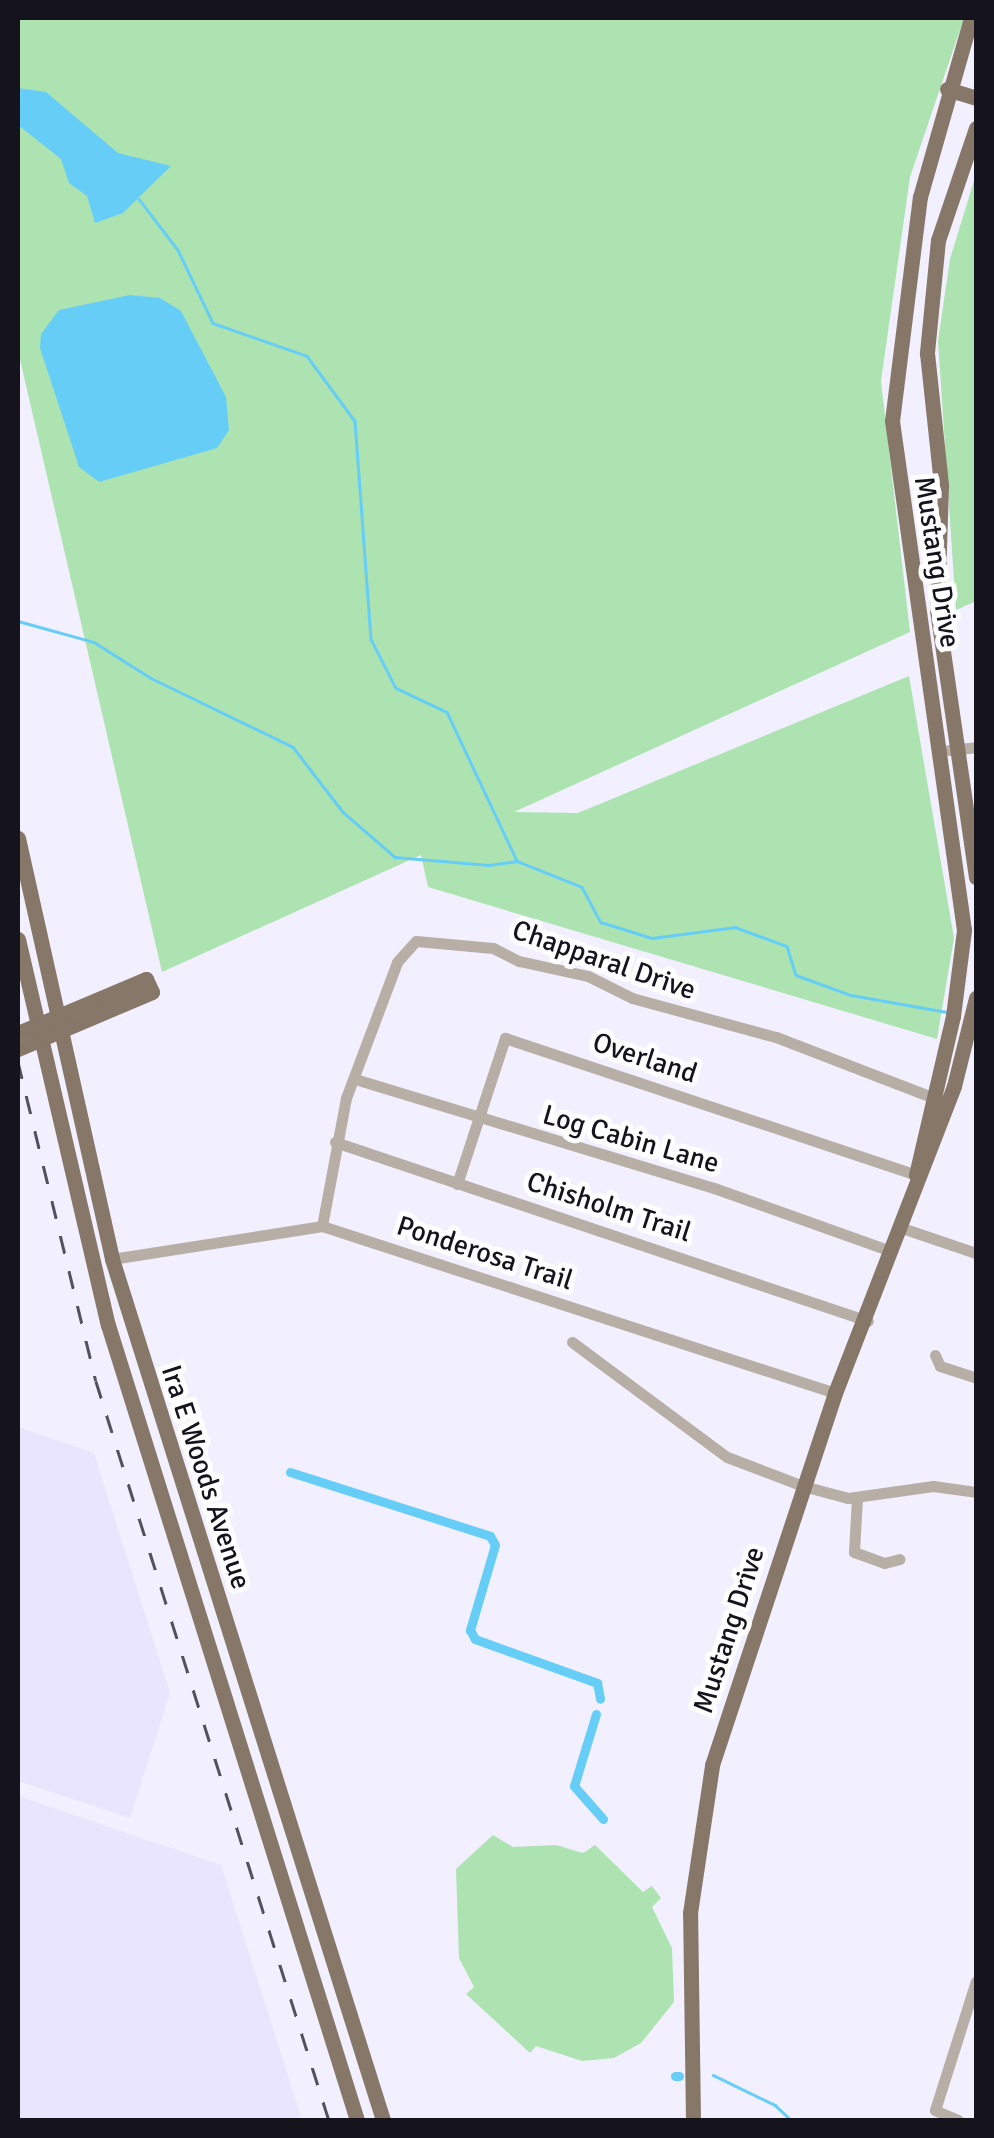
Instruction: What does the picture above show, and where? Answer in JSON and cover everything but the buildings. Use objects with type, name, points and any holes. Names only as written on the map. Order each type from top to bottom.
[{"type":"main road","name":"Mustang Drive","points":[[970,18],[920,196],[892,421],[948,750],[976,877]]},
{"type":"main road","points":[[947,89],[976,98]]},
{"type":"main road","name":"Mustang Drive","points":[[940,1100],[970,923],[948,750],[936,610],[941,485],[927,327],[938,240],[976,128]]},
{"type":"main road","name":"Ira E Woods Avenue","points":[[18,838],[112,1259],[383,2120]]},
{"type":"main road","name":"Ira E Woods Avenue","points":[[18,939],[104,1310],[357,2120]]},
{"type":"main road","points":[[18,1048],[39,1032],[149,986]]},
{"type":"main road","name":"Mustang Drive","points":[[693,2120],[690,1913],[702,1811],[834,1393],[868,1320],[976,998]]},
{"type":"main road","points":[[18,1034],[39,1032]]},
{"type":"main road","points":[[144,1443],[167,1436]]},
{"type":"street","points":[[948,750],[976,747]]},
{"type":"street","name":"Chapparal Drive","points":[[322,1226],[335,1142],[355,1080],[397,962],[416,941],[432,938],[494,948],[518,961],[588,976],[632,998],[776,1036],[940,1100]]},
{"type":"street","name":"Overland","points":[[457,1184],[505,1038],[916,1175]]},
{"type":"street","name":"Log Cabin Lane","points":[[355,1080],[696,1182],[891,1251]]},
{"type":"street","name":"Chisholm Trail","points":[[335,1142],[868,1320]]},
{"type":"street","name":"Ponderosa Trail","points":[[112,1259],[322,1226],[834,1393]]},
{"type":"street","points":[[899,1228],[976,1252]]},
{"type":"street","points":[[572,1342],[727,1457],[803,1486],[857,1498],[933,1486],[976,1492]]},
{"type":"street","points":[[935,1356],[940,1366],[976,1376]]},
{"type":"street","points":[[857,1498],[854,1552],[884,1562],[900,1559]]},
{"type":"street","points":[[958,2120],[935,2110],[976,1981]]},
{"type":"shaded area","points":[[18,1427],[94,1453],[170,1693],[130,1818],[18,1781]]},
{"type":"shaded area","points":[[18,1796],[221,1865],[302,2120],[18,2120]]},
{"type":"green space","points":[[18,18],[964,18],[910,177],[881,381],[910,632],[514,812],[578,813],[909,676],[954,938],[937,1039],[428,887],[421,855],[162,972],[18,351]]},
{"type":"green space","points":[[976,174],[976,601],[956,610],[938,341],[950,259]]},
{"type":"green space","points":[[493,1835],[513,1847],[556,1845],[583,1853],[595,1845],[643,1892],[652,1886],[661,1898],[652,1907],[672,1948],[674,2002],[641,2043],[614,2058],[582,2061],[536,2046],[530,2053],[466,1994],[474,1987],[459,1958],[456,1869]]},
{"type":"water","points":[[18,88],[46,92],[118,153],[171,166],[123,213],[95,223],[87,196],[69,183],[61,159],[18,125]]},
{"type":"water","points":[[130,295],[160,298],[181,311],[226,397],[229,430],[217,448],[99,482],[79,467],[40,348],[41,334],[59,310]]},
{"type":"waterway","points":[[139,199],[178,250],[213,323],[307,356],[355,421],[371,639],[396,688],[447,712],[517,861],[582,887],[601,922],[652,938],[735,927],[787,946],[796,975],[851,995],[947,1012]]},
{"type":"waterway","points":[[18,621],[94,642],[151,678],[293,747],[343,812],[395,857],[489,865],[517,861]]},
{"type":"waterway","points":[[290,1472],[490,1536],[495,1545],[470,1630],[475,1639],[597,1683],[600,1699]]},
{"type":"waterway","points":[[596,1714],[574,1786],[603,1819]]},
{"type":"waterway","points":[[713,2075],[775,2105],[791,2120]]},
{"type":"railway","points":[[18,1061],[96,1381],[329,2120]]}]
